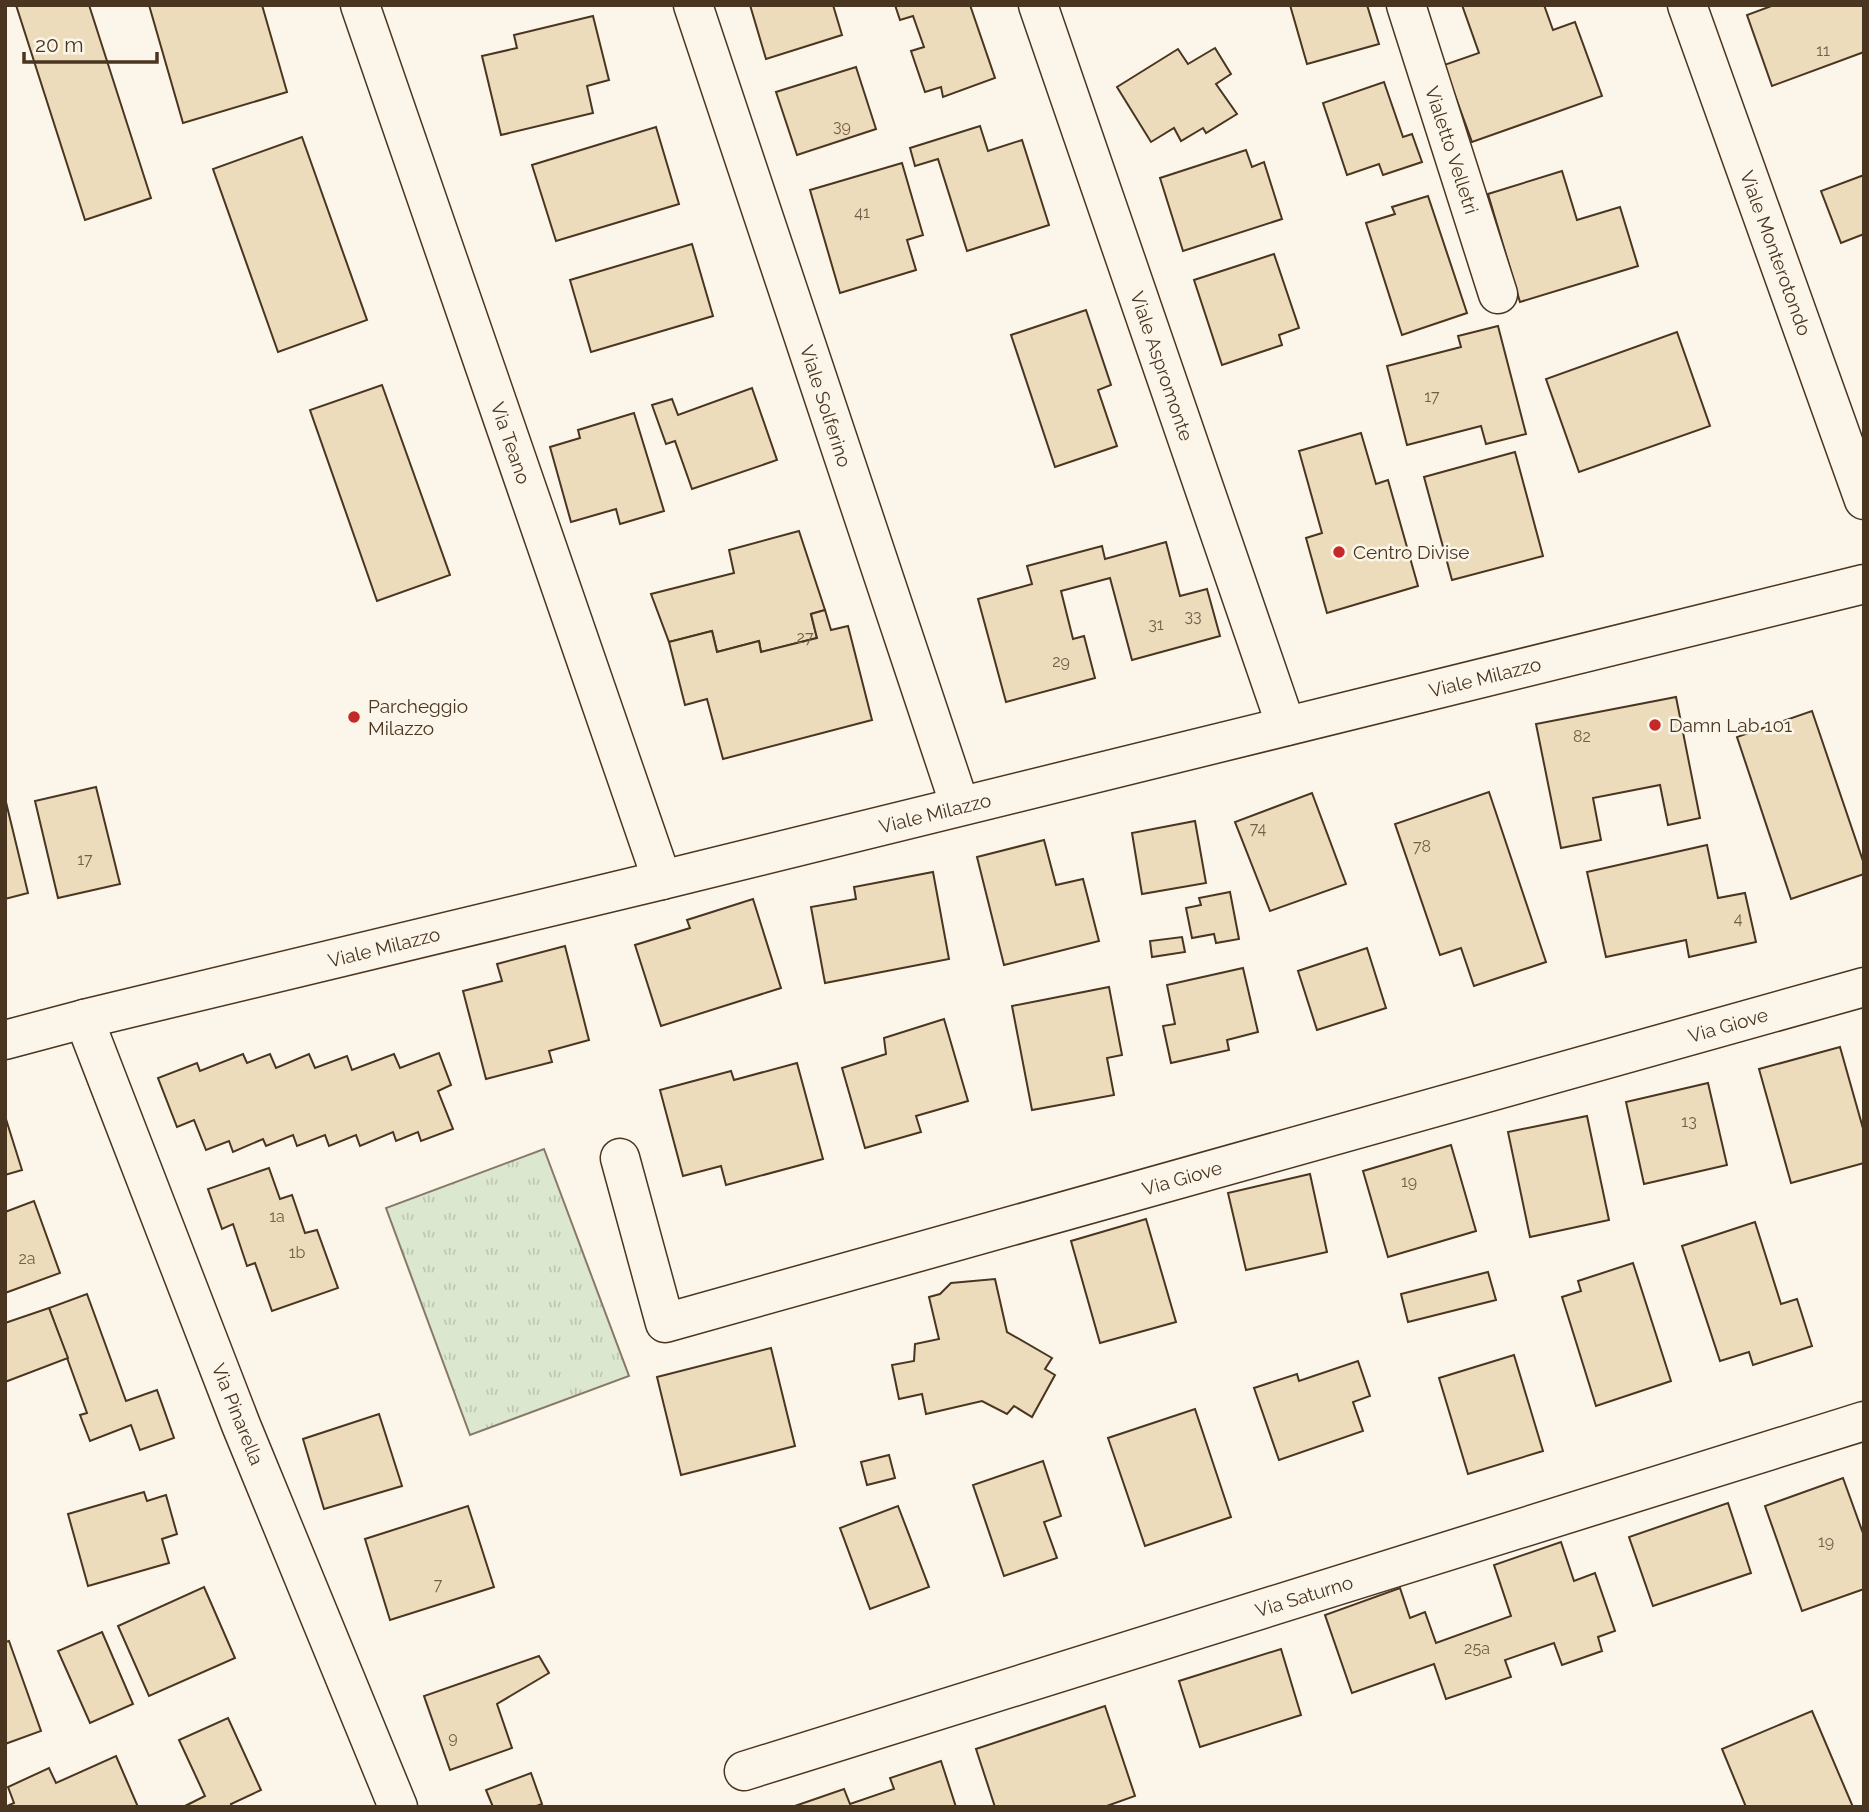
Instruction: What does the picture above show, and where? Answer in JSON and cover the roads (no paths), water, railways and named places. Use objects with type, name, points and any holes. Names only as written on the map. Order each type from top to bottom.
[{"type":"street","name":"Via Teano","points":[[360,5],[662,880]]},
{"type":"street","name":"Viale Solferino","points":[[693,5],[960,806]]},
{"type":"street","name":"Viale Aspromonte","points":[[1038,5],[1286,726]]},
{"type":"street","name":"Vialetto Velletri","points":[[1406,5],[1498,294]]},
{"type":"street","name":"Viale Monterotondo","points":[[1687,5],[1864,500]]},
{"type":"street","name":"Viale Milazzo","points":[[5,1040],[1864,584]]},
{"type":"street","name":"Via Giove","points":[[620,1158],[665,1323],[1864,987]]},
{"type":"street","name":"Via Pinarella","points":[[84,1019],[241,1425],[398,1807]]},
{"type":"street","name":"Via Saturno","points":[[744,1771],[1864,1420]]},
{"type":"place","name":"Centro Divise","points":[[1339,552]]},
{"type":"place","name":"Parcheggio Milazzo","points":[[354,717]]},
{"type":"place","name":"Damn Lab 101","points":[[1655,725]]}]
